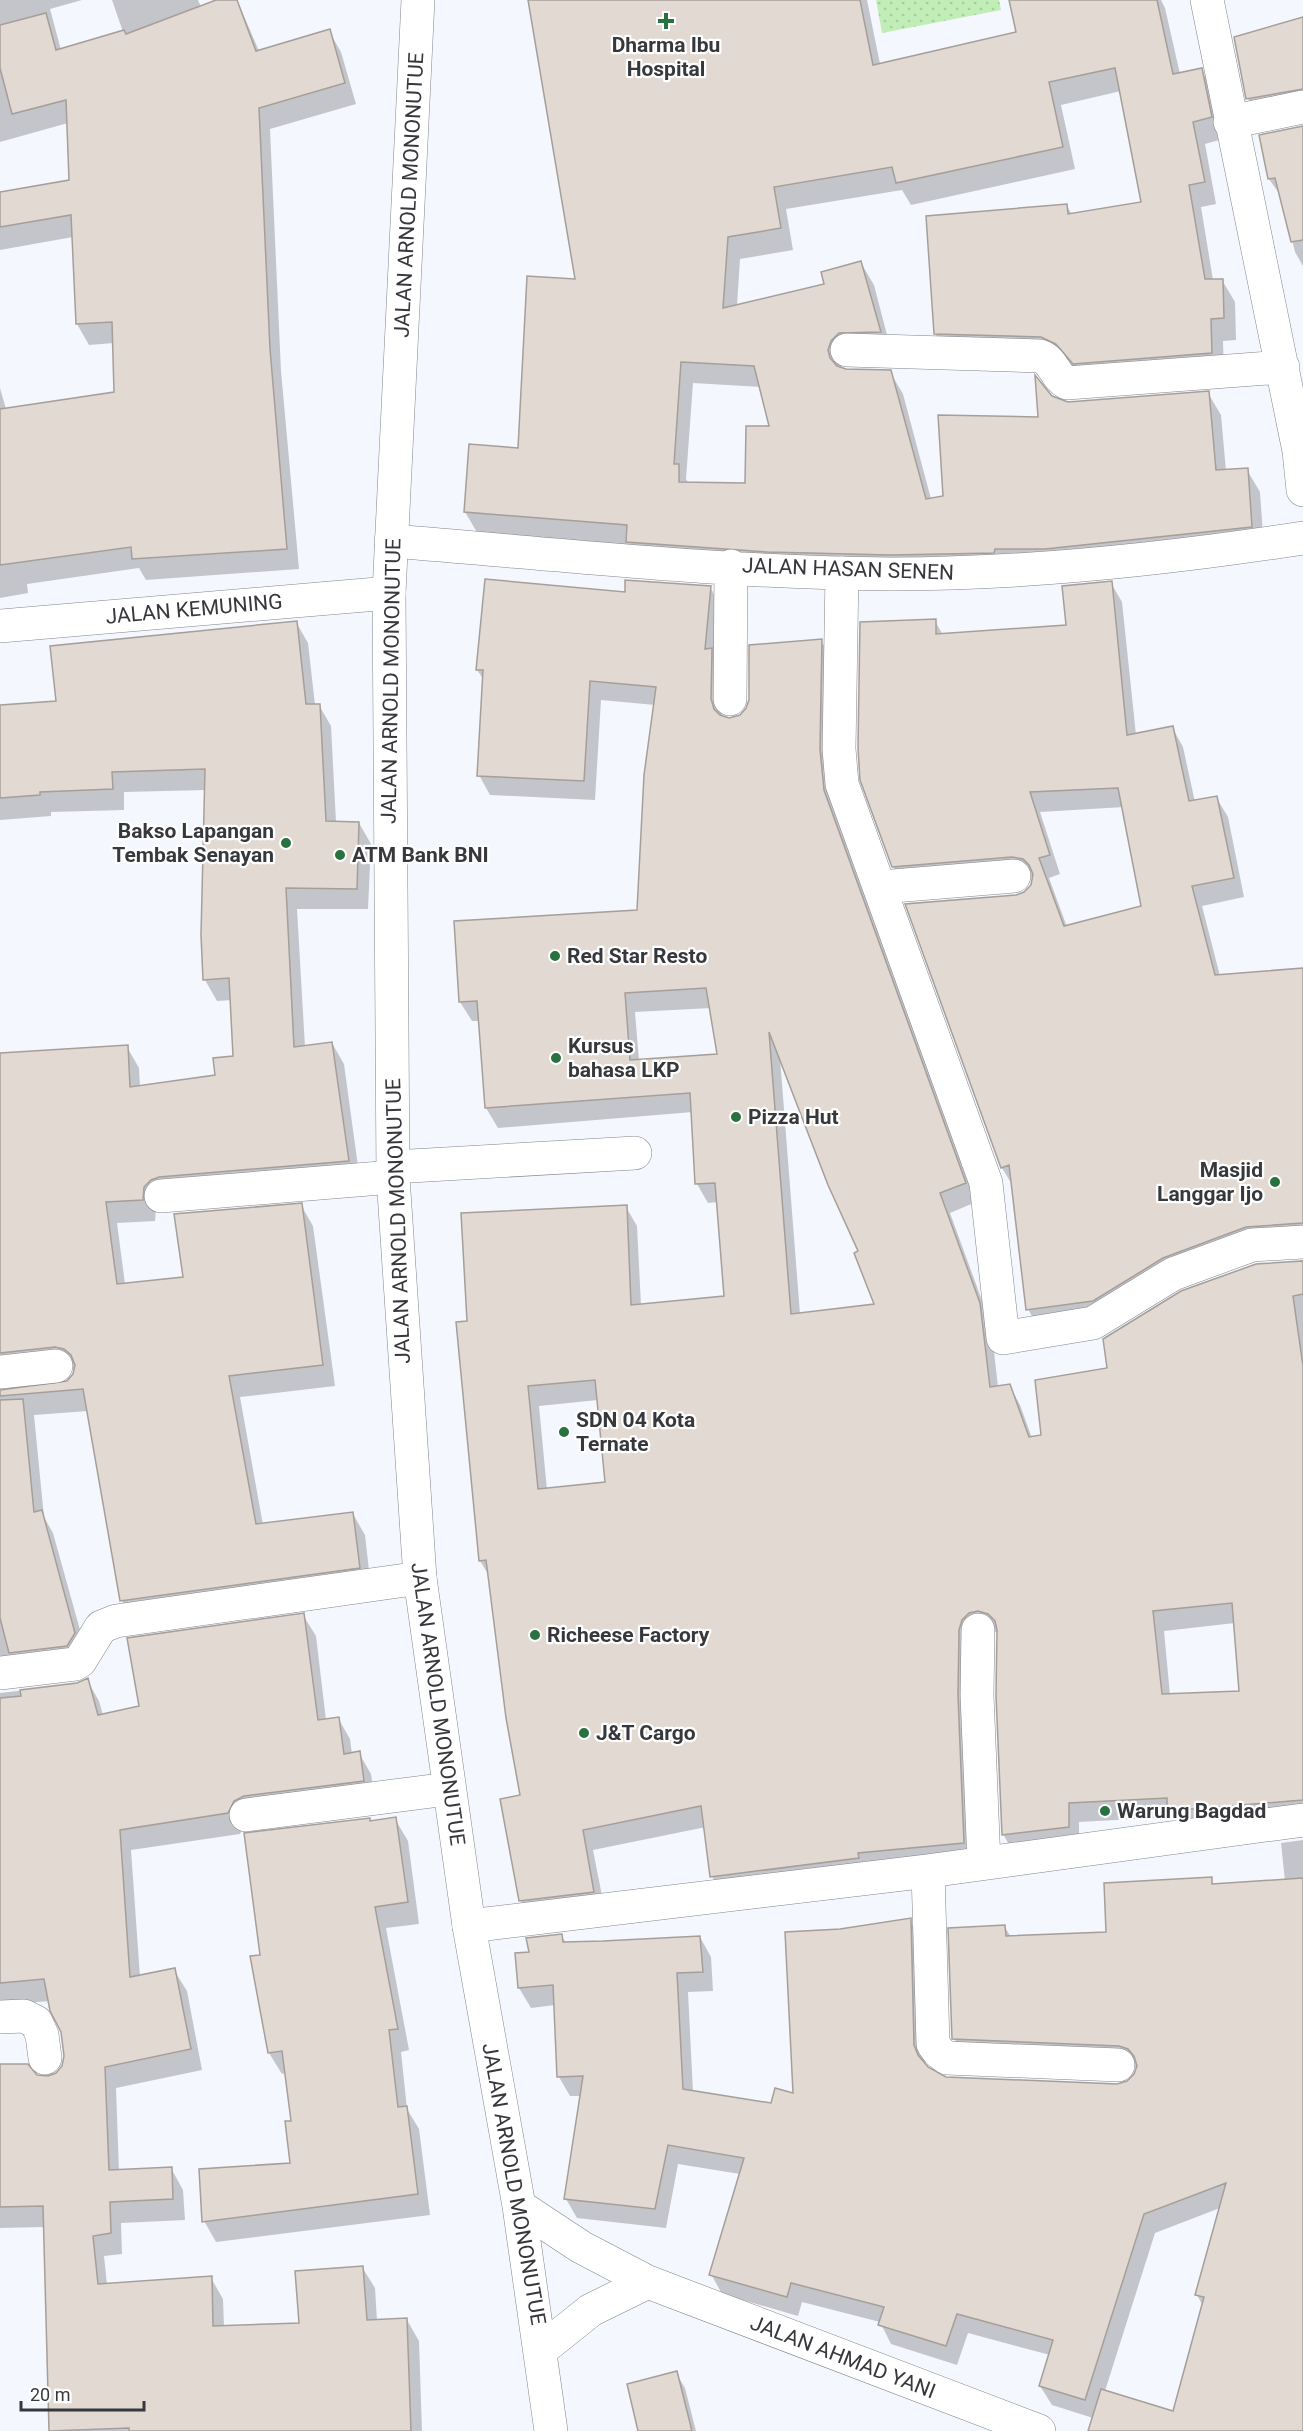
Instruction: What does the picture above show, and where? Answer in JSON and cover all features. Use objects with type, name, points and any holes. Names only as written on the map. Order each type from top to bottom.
[{"type":"main road","name":"JALAN ARNOLD MONONUTUE","points":[[418,0],[389,593],[393,1172],[420,1578],[469,1926],[519,2206],[551,2431]]},
{"type":"main road","points":[[1207,0],[1230,122],[1301,451],[1303,490]]},
{"type":"main road","points":[[1230,122],[1303,107]]},
{"type":"main road","points":[[847,350],[1044,357],[1059,378],[1067,383],[1283,367]]},
{"type":"main road","name":"JALAN HASAN SENEN","points":[[391,541],[842,573],[944,573],[1097,564],[1303,538]]},
{"type":"main road","points":[[730,699],[731,566]]},
{"type":"main road","points":[[842,573],[839,749],[842,784],[854,824],[881,887],[986,1183],[1003,1338],[1094,1323],[1173,1274],[1252,1245],[1303,1242]]},
{"type":"main road","name":"JALAN KEMUNING","points":[[0,626],[389,593]]},
{"type":"main road","points":[[881,887],[1014,876]]},
{"type":"main road","points":[[161,1196],[393,1172],[635,1153]]},
{"type":"main road","points":[[0,1372],[56,1366]]},
{"type":"main road","points":[[0,1673],[75,1664],[101,1627],[116,1621],[420,1578]]},
{"type":"main road","points":[[978,1630],[977,1695],[984,1863]]},
{"type":"main road","points":[[246,1815],[448,1789]]},
{"type":"main road","points":[[469,1926],[928,1871],[1303,1820]]},
{"type":"main road","points":[[928,1871],[933,2044],[939,2052],[947,2058],[1118,2065]]},
{"type":"main road","points":[[0,2017],[24,2016],[36,2022],[42,2035],[45,2058]]},
{"type":"main road","name":"JALAN AHMAD YANI","points":[[519,2206],[581,2247],[648,2282],[1039,2431]]},
{"type":"main road","points":[[541,2350],[591,2310],[648,2282]]},
{"type":"green space","points":[[876,0],[999,0],[1001,10],[882,33]]},
{"type":"building","points":[[216,0],[237,0],[256,51],[330,29],[345,83],[259,108],[270,349],[287,549],[132,559],[131,547],[0,565],[0,409],[114,392],[112,322],[76,324],[71,215],[0,227],[0,192],[69,180],[66,100],[12,114],[0,68],[0,25],[46,13],[56,50],[124,30],[126,34]]},
{"type":"building","points":[[528,0],[860,0],[873,65],[1016,32],[1009,0],[1157,0],[1173,74],[1202,68],[1212,117],[1193,122],[1205,182],[1189,185],[1205,279],[1223,279],[1224,318],[1211,319],[1212,353],[1073,364],[1056,344],[1041,337],[934,334],[926,216],[1067,204],[1068,214],[1141,202],[1115,68],[1049,82],[1063,147],[896,183],[892,167],[774,187],[781,228],[728,237],[723,308],[824,284],[821,272],[861,261],[881,332],[839,333],[831,341],[828,350],[830,358],[837,366],[846,369],[891,370],[926,499],[943,496],[938,415],[1038,417],[1035,375],[1052,396],[1068,402],[1209,391],[1216,470],[1248,468],[1252,527],[1045,549],[995,549],[994,553],[891,555],[767,552],[626,542],[627,525],[464,512],[469,444],[518,448],[527,276],[575,279]],"holes":[[[681,362],[754,366],[769,426],[746,426],[745,483],[679,482],[679,464],[674,464]]]},
{"type":"building","points":[[1303,17],[1303,89],[1246,99],[1234,37]]},
{"type":"building","points":[[1303,126],[1303,240],[1291,242],[1275,178],[1268,179],[1259,135]]},
{"type":"building","points":[[485,579],[625,592],[625,580],[711,586],[705,649],[712,648],[711,699],[714,709],[720,715],[729,718],[740,715],[749,700],[749,645],[822,639],[820,749],[824,790],[966,1183],[940,1193],[980,1303],[990,1387],[1010,1384],[1029,1437],[1041,1435],[1035,1380],[1107,1368],[1103,1339],[1181,1291],[1256,1264],[1303,1261],[1303,1294],[1293,1296],[1303,1366],[1303,1800],[1167,1811],[1167,1798],[1069,1803],[1069,1827],[1002,1835],[996,1695],[997,1630],[995,1621],[988,1614],[978,1611],[969,1613],[962,1620],[959,1630],[958,1696],[964,1843],[858,1853],[859,1858],[710,1877],[701,1806],[583,1830],[594,1892],[519,1901],[500,1799],[520,1795],[506,1718],[486,1560],[479,1561],[456,1322],[467,1321],[461,1213],[627,1205],[631,1305],[724,1296],[715,1183],[695,1184],[690,1093],[485,1108],[477,1001],[459,1002],[454,921],[637,910],[644,775],[656,687],[590,681],[584,781],[477,776],[483,670],[476,670]],"holes":[[[706,988],[717,1054],[630,1060],[625,993]],[[769,1032],[828,1185],[858,1251],[854,1253],[874,1304],[791,1314]],[[595,1380],[605,1482],[538,1489],[528,1386]],[[1232,1603],[1239,1691],[1162,1694],[1153,1611]]]},
{"type":"building","points":[[1112,581],[1127,735],[1173,726],[1189,801],[1217,796],[1234,878],[1192,886],[1215,975],[1303,968],[1303,1223],[1246,1227],[1163,1258],[1093,1301],[1026,1310],[1009,1165],[1001,1168],[905,904],[1016,895],[1024,892],[1031,885],[1033,874],[1023,859],[1012,857],[892,867],[860,780],[858,748],[860,622],[936,619],[936,634],[1066,625],[1062,586]],"holes":[[[1118,788],[1141,906],[1064,926],[1039,858],[1050,855],[1030,792]]]},
{"type":"building","points":[[297,621],[306,704],[320,704],[326,821],[359,822],[357,889],[286,888],[294,1047],[332,1042],[349,1161],[159,1177],[151,1180],[144,1187],[143,1200],[106,1202],[117,1284],[183,1277],[174,1214],[302,1203],[323,1365],[229,1376],[256,1524],[353,1512],[360,1568],[120,1601],[83,1389],[0,1396],[0,1390],[67,1381],[73,1374],[75,1365],[71,1355],[64,1349],[55,1347],[0,1353],[0,1053],[128,1045],[130,1087],[215,1075],[213,1058],[233,1056],[229,978],[203,980],[201,935],[205,769],[112,772],[113,789],[40,792],[40,795],[0,798],[0,705],[56,701],[50,646]]},
{"type":"building","points":[[23,1399],[34,1512],[42,1510],[75,1633],[67,1646],[9,1653],[0,1618],[0,1400]]},
{"type":"building","points":[[304,1613],[318,1720],[339,1717],[344,1754],[360,1751],[364,1781],[244,1796],[234,1801],[228,1813],[120,1830],[130,1977],[175,1968],[191,2049],[105,2067],[109,2170],[172,2167],[173,2199],[110,2202],[111,2233],[93,2236],[98,2284],[212,2276],[213,2326],[299,2323],[295,2271],[363,2266],[367,2320],[407,2318],[411,2431],[129,2431],[129,2428],[49,2431],[43,2206],[0,2207],[0,2064],[28,2064],[37,2075],[48,2076],[56,2073],[62,2066],[64,2056],[61,2032],[50,2011],[44,1979],[0,1983],[0,1698],[21,1696],[20,1690],[77,1683],[88,1678],[98,1715],[139,1706],[127,1638]]},
{"type":"building","points":[[396,1817],[408,1902],[375,1907],[398,2029],[389,2030],[398,2107],[407,2106],[418,2194],[202,2222],[199,2169],[290,2163],[285,2121],[291,2121],[282,2051],[268,2053],[250,1956],[260,1955],[244,1833]]},
{"type":"building","points":[[1212,1877],[1212,1884],[1303,1878],[1303,2431],[1088,2431],[1101,2389],[1173,2411],[1204,2297],[1195,2295],[1226,2183],[1144,2214],[1085,2400],[1039,2386],[1053,2340],[957,2314],[946,2346],[878,2325],[884,2307],[791,2283],[787,2297],[709,2275],[744,2158],[668,2145],[655,2209],[564,2199],[583,2076],[557,2077],[553,1985],[518,1988],[515,1953],[529,1952],[526,1938],[562,1934],[563,1942],[700,1936],[703,1972],[677,1973],[683,2089],[771,2103],[775,2088],[793,2093],[785,1932],[840,1929],[911,1918],[914,2045],[918,2055],[928,2067],[946,2077],[1117,2084],[1127,2081],[1134,2074],[1137,2066],[1134,2056],[1128,2049],[1119,2046],[952,2039],[948,1928],[1005,1925],[1006,1936],[1106,1932],[1104,1883]]},
{"type":"building","points":[[677,2371],[692,2431],[638,2431],[627,2384]]},
{"type":"place","name":"Dharma Ibu Hospital","points":[[666,21]]},
{"type":"place","name":"Bakso Lapangan Tembak Senayan","points":[[286,843]]},
{"type":"place","name":"ATM Bank BNI","points":[[340,855]]},
{"type":"place","name":"Red Star Resto","points":[[555,956]]},
{"type":"place","name":"Kursus bahasa LKP","points":[[556,1058]]},
{"type":"place","name":"Pizza Hut","points":[[736,1117]]},
{"type":"place","name":"Masjid Langgar Ijo","points":[[1275,1182]]},
{"type":"place","name":"SDN 04 Kota Ternate","points":[[564,1432]]},
{"type":"place","name":"Richeese Factory","points":[[535,1635]]},
{"type":"place","name":"J&T Cargo","points":[[584,1733]]},
{"type":"place","name":"Warung Bagdad","points":[[1105,1811]]}]
